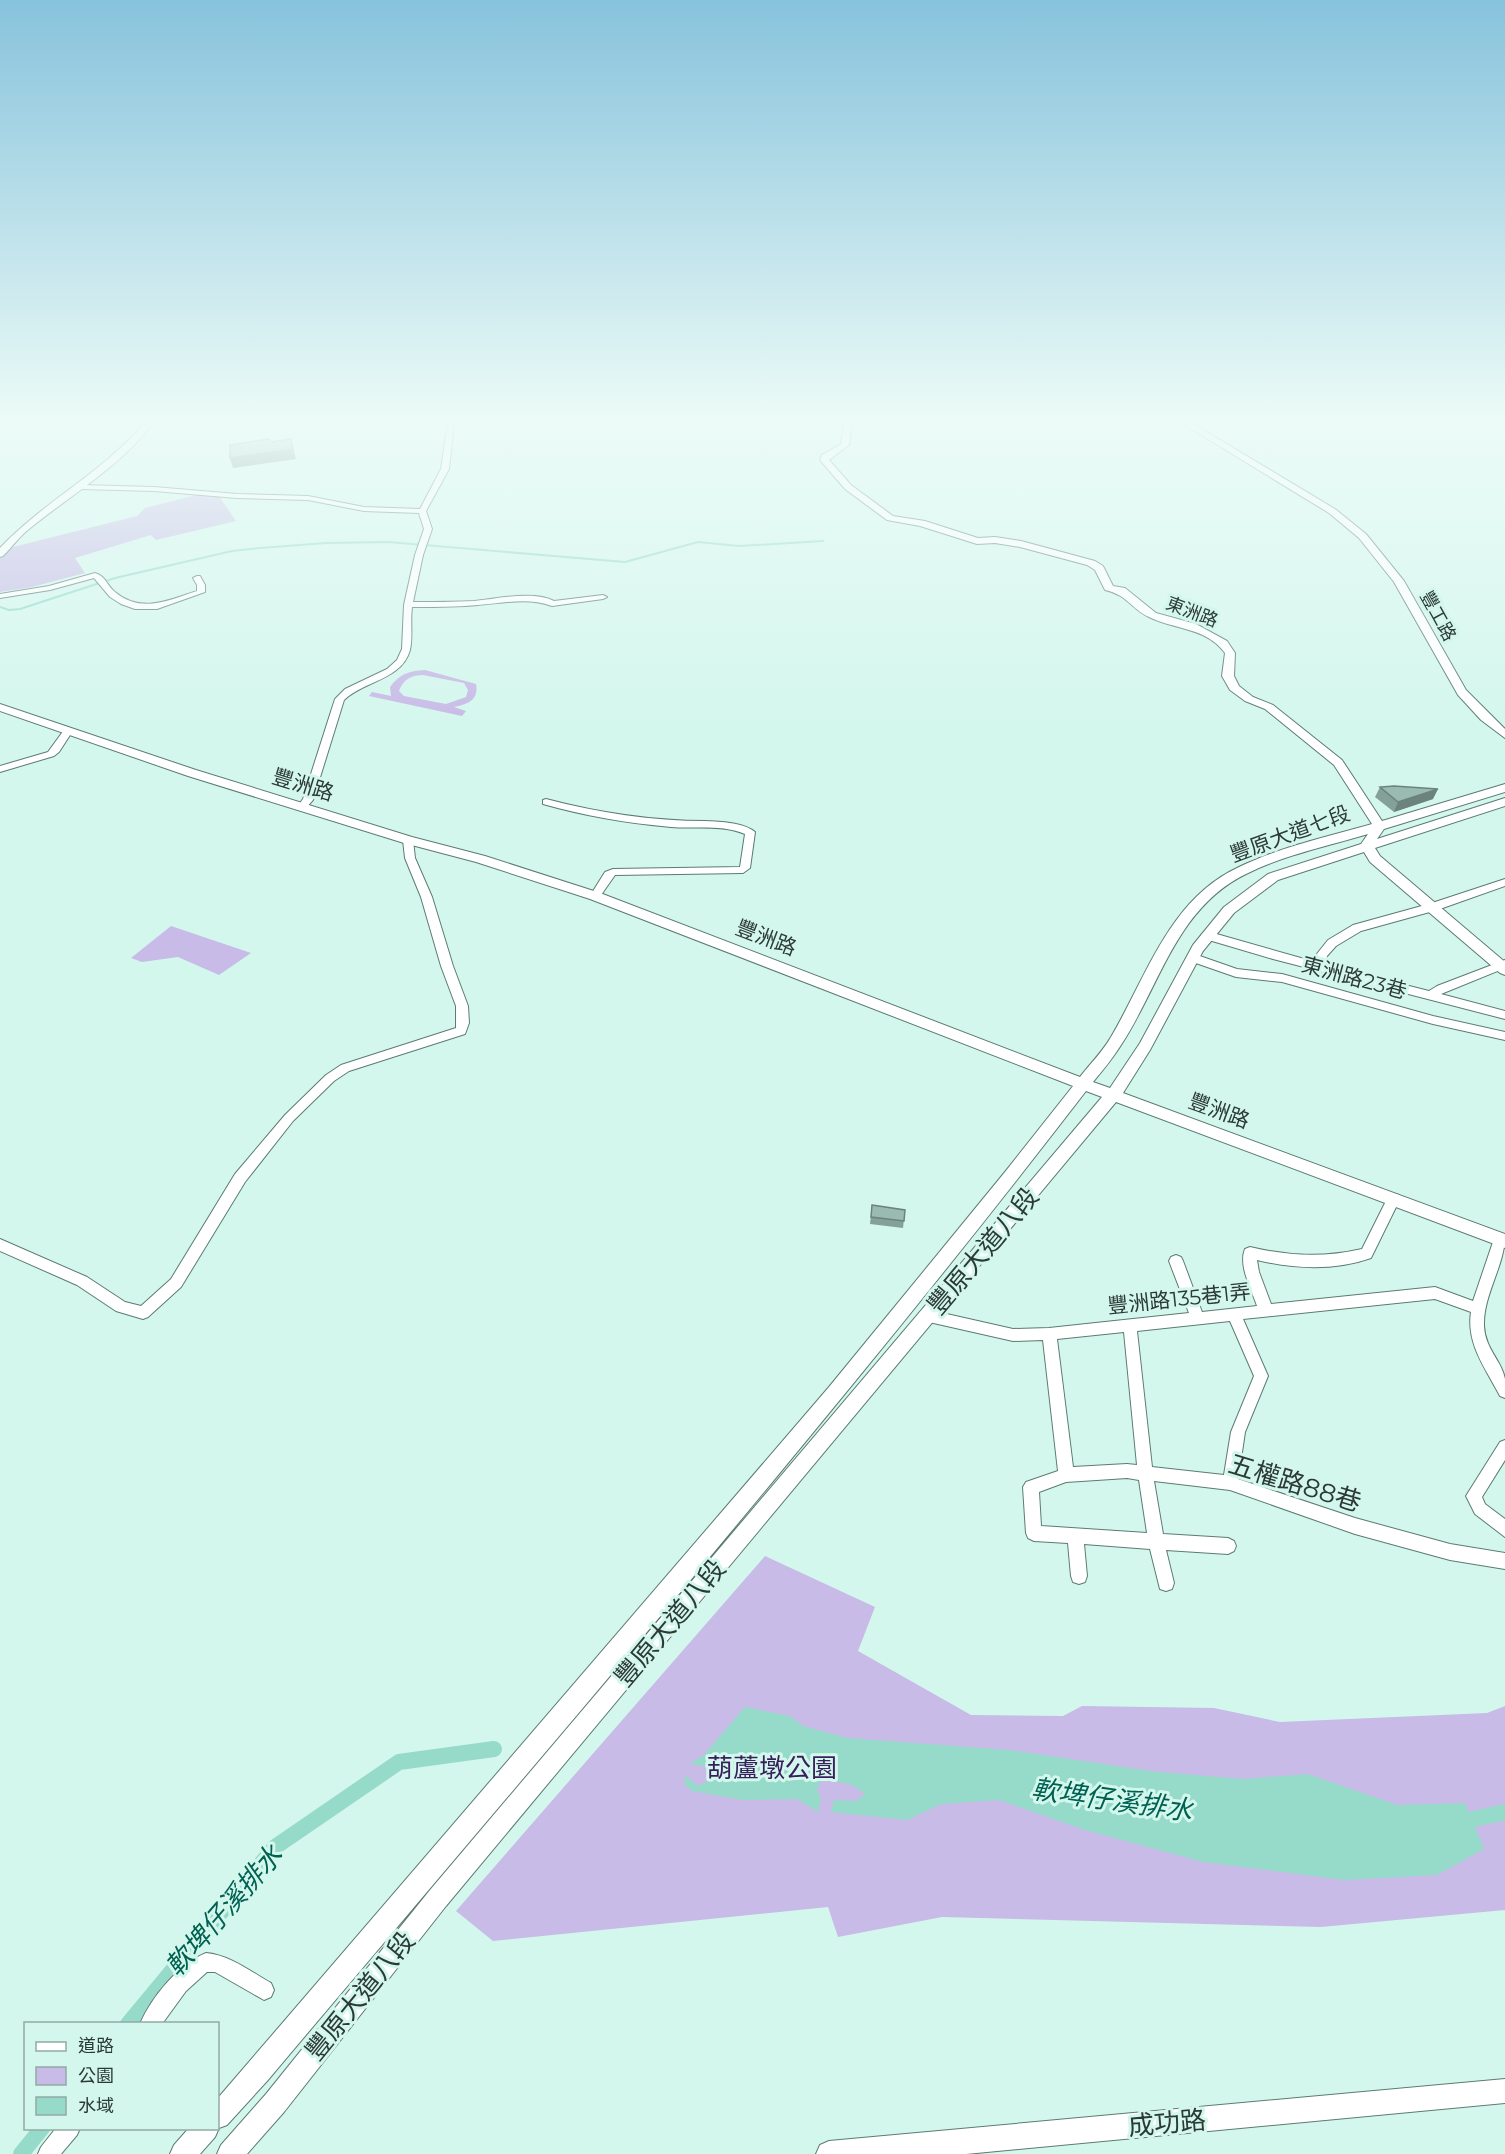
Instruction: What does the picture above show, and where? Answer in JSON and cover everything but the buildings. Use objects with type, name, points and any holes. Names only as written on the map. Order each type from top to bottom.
[{"type":"street","points":[[0,554],[32,523]]},
{"type":"street","points":[[302,807],[308,800],[340,699],[348,691],[384,675],[401,661],[406,648],[404,638],[408,605],[419,555],[428,529],[426,523]]},
{"type":"street","name":"東洲路","points":[[919,523],[977,541],[995,540],[1021,544],[1094,564],[1099,568],[1109,588],[1121,590],[1149,613],[1200,629],[1218,639],[1230,653],[1228,676],[1234,688],[1277,712],[1338,763],[1379,826]]},
{"type":"street","name":"豐工路","points":[[1347,523],[1371,543],[1394,571],[1456,684],[1483,716],[1505,735]]},
{"type":"street","name":"豐工路","points":[[1355,523],[1368,532],[1402,570],[1466,685],[1505,725]]},
{"type":"street","points":[[0,596],[50,588],[95,575],[104,581],[107,590],[112,595],[130,605],[148,609],[201,592],[201,585],[197,578]]},
{"type":"street","points":[[408,605],[477,603],[512,598],[548,601],[552,604],[603,597]]},
{"type":"street","name":"豐洲路","points":[[0,707],[67,732],[302,807],[408,840],[480,859],[595,896],[1086,1084],[1503,1240]]},
{"type":"street","points":[[0,768],[51,754],[67,732]]},
{"type":"street","name":"豐原大道七段","points":[[1086,1084],[1116,1042],[1164,948],[1201,899],[1240,871],[1283,855],[1505,788]]},
{"type":"street","points":[[546,802],[588,813],[672,824],[735,828],[750,832],[743,870],[613,872],[609,874],[595,896]]},
{"type":"street","name":"豐原大道七段","points":[[1114,1094],[1149,1041],[1179,980],[1206,935],[1226,911],[1253,889],[1273,877],[1366,845],[1505,802]]},
{"type":"street","points":[[1379,826],[1366,845],[1375,859],[1503,966]]},
{"type":"street","points":[[0,1245],[82,1281],[121,1307],[142,1313],[176,1283],[240,1178],[289,1118],[330,1078],[345,1068],[461,1031],[465,1020],[459,993],[447,968],[441,937],[422,885],[406,852],[408,840]]},
{"type":"street","points":[[1320,967],[1322,955],[1332,943],[1357,928],[1433,907],[1505,882]]},
{"type":"street","points":[[1206,935],[1505,1015]]},
{"type":"street","name":"東洲路23巷","points":[[1194,958],[1236,973],[1282,978],[1433,1020],[1505,1036]]},
{"type":"street","points":[[1430,996],[1441,988],[1503,966]]},
{"type":"street","name":"豐原大道八段","points":[[219,2115],[259,2072],[835,1393],[1086,1084]]},
{"type":"street","name":"豐原大道八段","points":[[230,2154],[275,2103],[446,1889],[1114,1094]]},
{"type":"street","points":[[1266,1311],[1252,1272],[1250,1253],[1279,1260],[1308,1263],[1335,1262],[1366,1254],[1394,1199]]},
{"type":"street","points":[[1503,1240],[1479,1309],[1477,1324],[1479,1340],[1505,1391]]},
{"type":"street","points":[[1176,1261],[1198,1319]]},
{"type":"street","name":"豐洲路135巷1弄","points":[[929,1316],[1013,1335],[1130,1326],[1435,1293],[1479,1309]]},
{"type":"street","points":[[1230,1483],[1238,1432],[1261,1376],[1234,1315]]},
{"type":"street","points":[[1130,1326],[1144,1473],[1156,1543],[1166,1583]]},
{"type":"street","points":[[1049,1334],[1066,1475]]},
{"type":"street","points":[[1505,1447],[1474,1496],[1480,1509],[1505,1529]]},
{"type":"street","name":"五權路88巷","points":[[1075,1536],[1034,1533],[1031,1487],[1066,1475],[1127,1471],[1230,1483],[1355,1526],[1450,1552],[1488,1556],[1505,1561]]},
{"type":"street","points":[[1079,1576],[1075,1536],[1228,1546]]},
{"type":"street","points":[[152,2022],[190,1971],[200,1963],[214,1962],[264,1990]]},
{"type":"street","name":"成功路","points":[[829,2154],[1505,2091]]},
{"type":"street","points":[[48,2154],[68,2130]]},
{"type":"street","points":[[183,2154],[204,2130]]},
{"type":"green space","points":[[111,523],[230,523],[156,540],[151,535],[75,558],[85,573],[32,587],[0,592],[0,558],[13,547]]},
{"type":"green space","points":[[425,670],[476,684],[474,698],[454,707],[466,711],[462,716],[369,696],[372,692],[391,696],[390,687],[397,679],[409,672]],"holes":[[[419,675],[464,683],[468,690],[466,697],[446,704],[404,696],[399,691],[405,681]]]},
{"type":"green space","points":[[171,926],[251,953],[219,975],[178,957],[142,962],[131,958]]},
{"type":"green space","name":"葫蘆墩公園","points":[[765,1556],[875,1607],[858,1651],[971,1715],[1063,1716],[1082,1706],[1214,1708],[1280,1722],[1487,1713],[1505,1706],[1505,1910],[1321,1927],[942,1917],[838,1937],[828,1907],[493,1941],[456,1911]]},
{"type":"water","points":[[745,1707],[790,1716],[803,1726],[847,1738],[1009,1750],[1158,1772],[1244,1779],[1308,1774],[1397,1805],[1465,1803],[1484,1849],[1437,1875],[1344,1880],[1203,1862],[1085,1830],[999,1800],[941,1804],[907,1820],[831,1812],[834,1800],[856,1801],[865,1794],[855,1787],[839,1782],[821,1781],[817,1789],[821,1799],[818,1812],[797,1799],[743,1800],[692,1791],[685,1785],[685,1775],[698,1786],[708,1781],[710,1774],[706,1767],[690,1763],[703,1756]]},
{"type":"waterway","points":[[0,607],[9,610],[20,609],[115,578],[232,551],[260,548],[326,543],[388,542],[625,562],[698,542],[739,546],[823,541]]},
{"type":"waterway","name":"軟埤仔溪排水","points":[[130,2022],[275,1847],[399,1762],[494,1749]]},
{"type":"waterway","name":"軟埤仔溪排水","points":[[1460,1822],[1505,1812]]},
{"type":"waterway","name":"軟埤仔溪排水","points":[[21,2154],[40,2130]]}]
